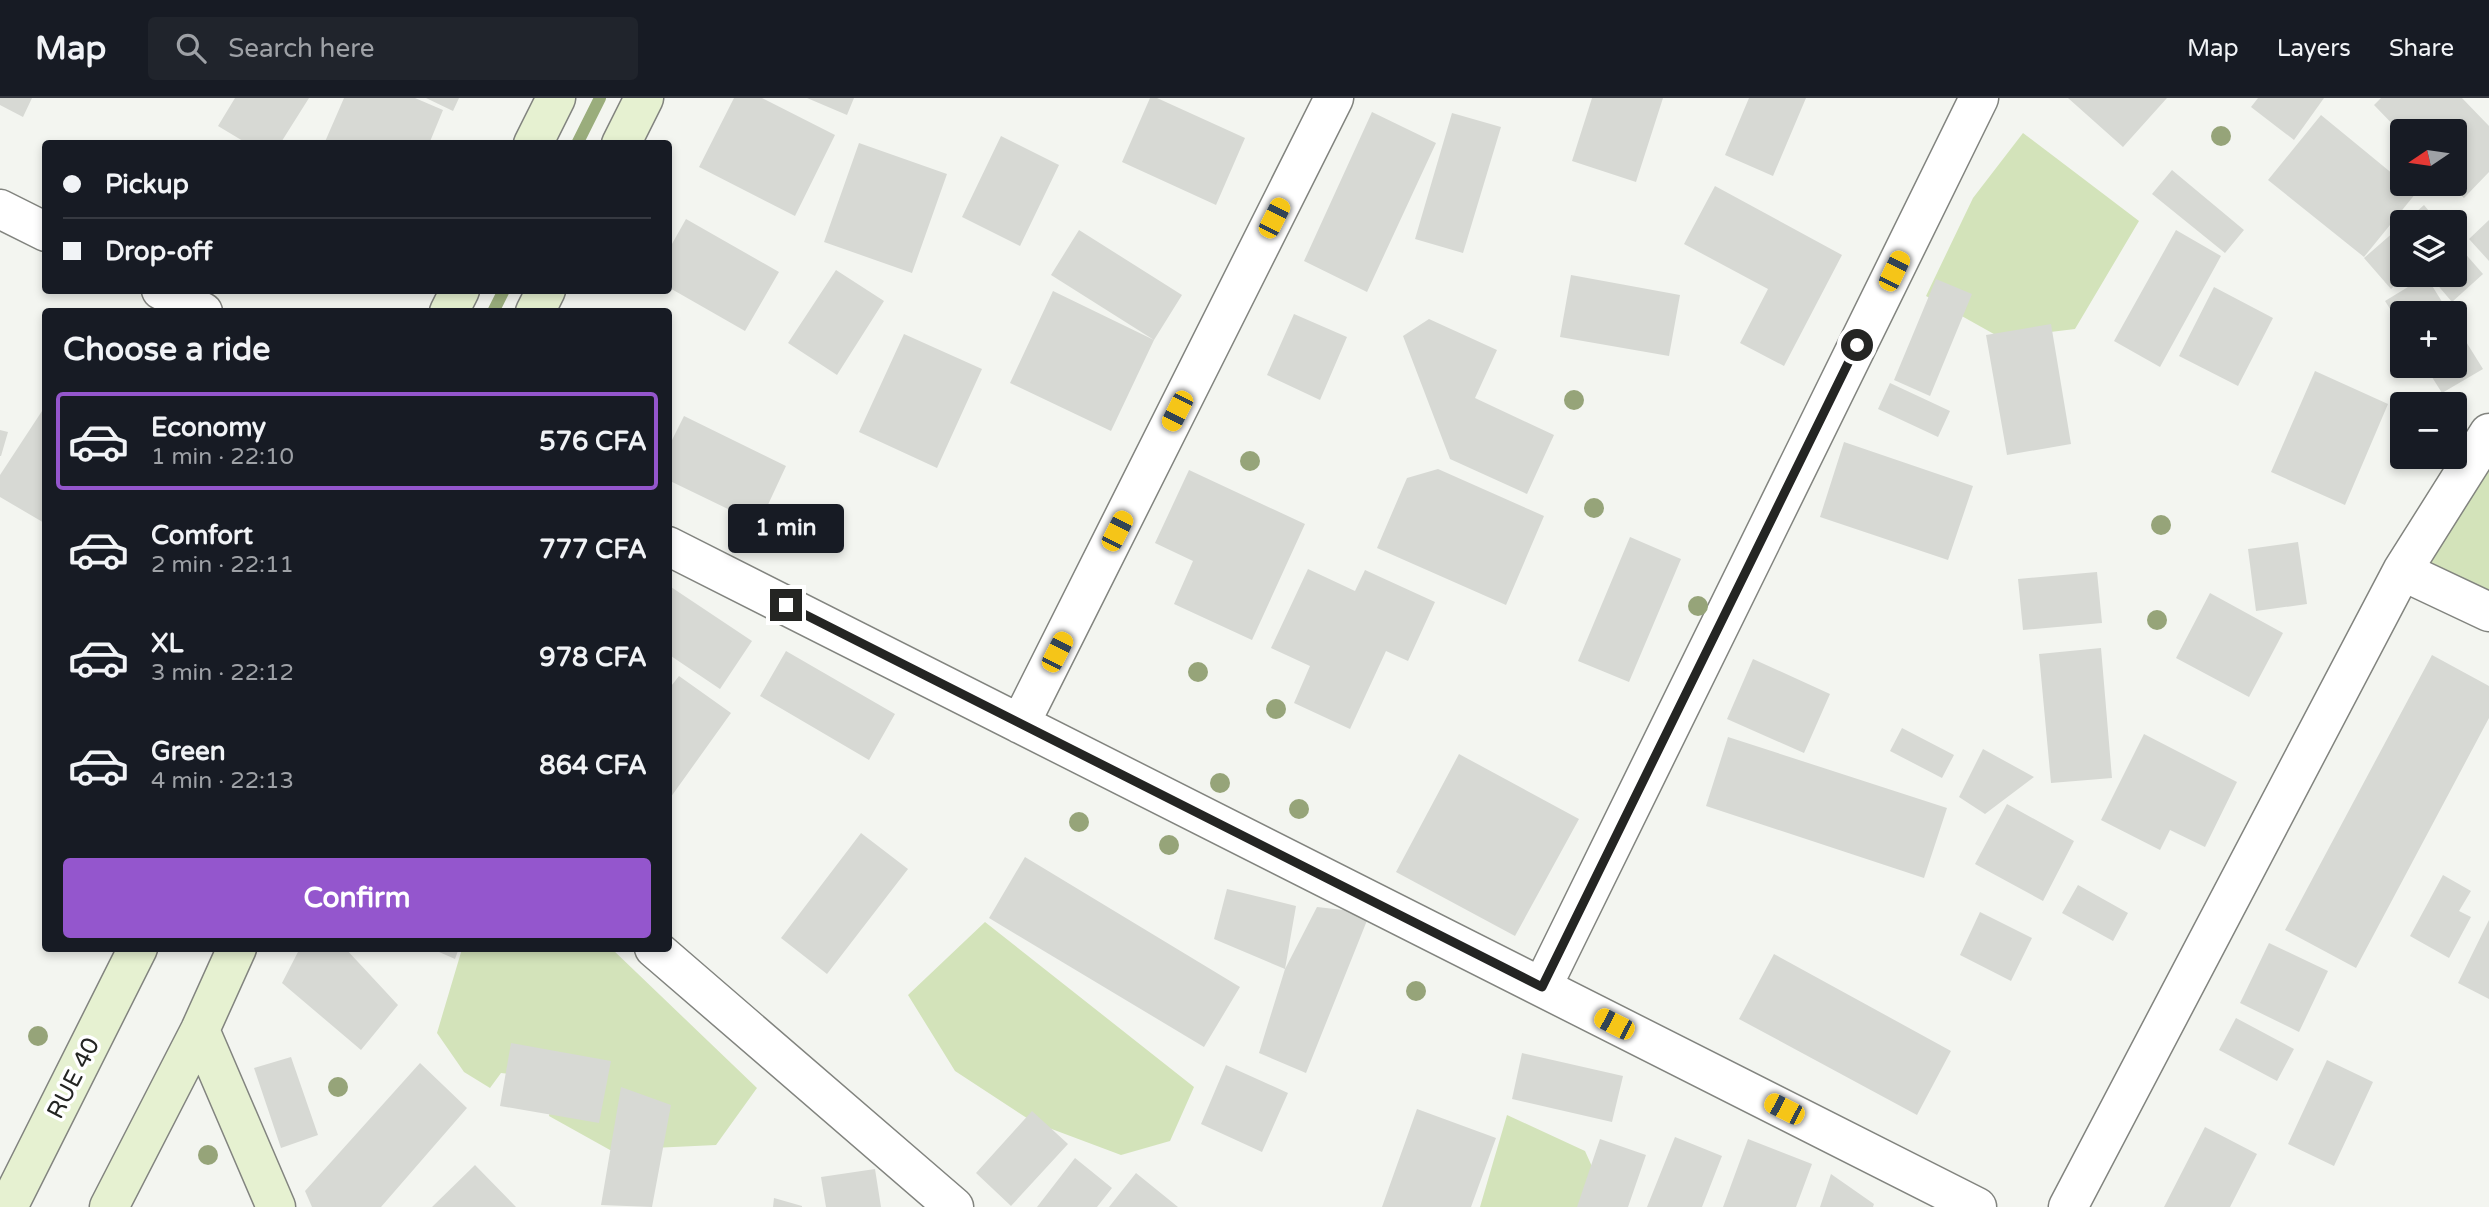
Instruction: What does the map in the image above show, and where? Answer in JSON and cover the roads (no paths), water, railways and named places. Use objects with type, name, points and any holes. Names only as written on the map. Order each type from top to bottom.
[{"type":"main road","points":[[535,140],[556,98]]},
{"type":"main road","points":[[623,140],[644,98]]},
{"type":"main road","name":"RUE 40","points":[[8,1207],[136,952]]},
{"type":"main road","points":[[109,1207],[200,1030],[235,952]]},
{"type":"main road","points":[[200,1030],[276,1207]]},
{"type":"street","points":[[1020,724],[1334,98]]},
{"type":"street","points":[[1542,987],[1979,98]]},
{"type":"street","points":[[0,209],[42,230]]},
{"type":"street","points":[[169,294],[196,308]]},
{"type":"street","points":[[2068,1207],[2402,571],[2489,433]]},
{"type":"street","points":[[672,548],[1977,1207]]},
{"type":"street","points":[[2402,571],[2489,612]]},
{"type":"street","points":[[658,952],[954,1207]]},
{"type":"waterway","points":[[579,140],[600,98]]},
{"type":"waterway","points":[[495,308],[502,294]]}]
